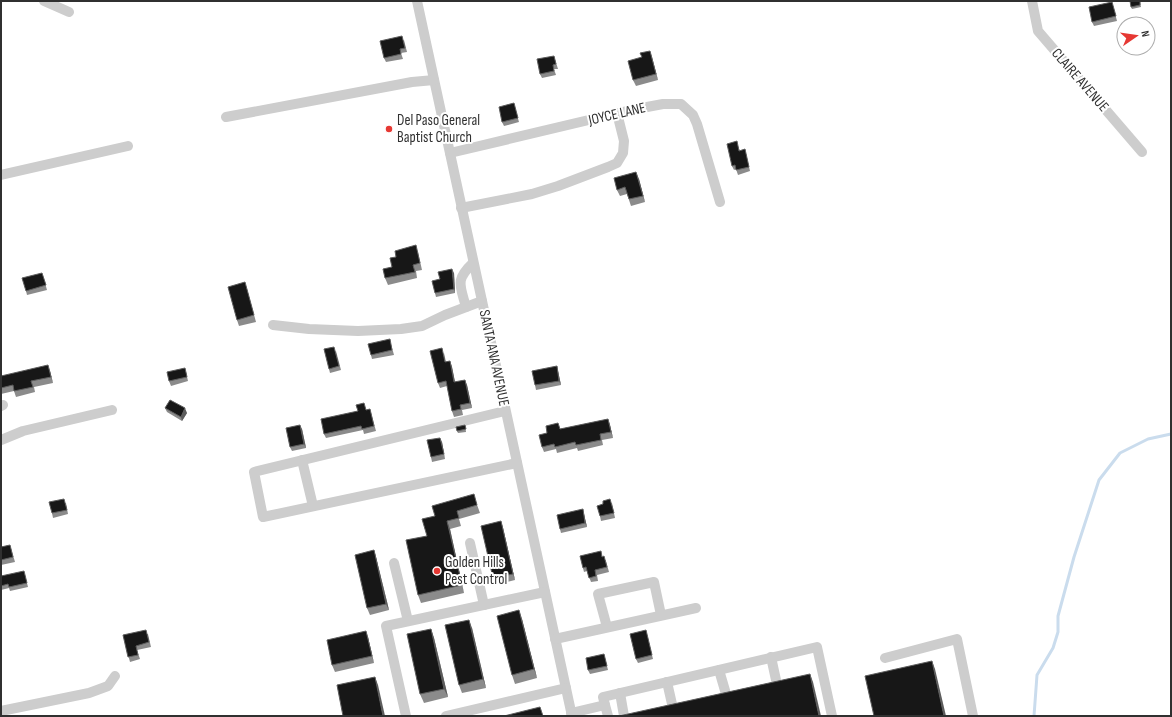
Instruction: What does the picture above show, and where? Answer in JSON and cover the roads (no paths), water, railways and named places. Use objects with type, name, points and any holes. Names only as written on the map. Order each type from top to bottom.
[{"type":"street","points":[[44,1],[69,12]]},
{"type":"street","name":"SANTA ANA AVENUE","points":[[416,1],[571,715]]},
{"type":"street","name":"CLAIRE AVENUE","points":[[1032,1],[1038,31],[1142,152]]},
{"type":"street","points":[[226,117],[412,82],[434,80]]},
{"type":"street","name":"JOYCE LANE","points":[[450,153],[617,113],[663,104],[681,104],[693,115],[697,124],[720,202]]},
{"type":"street","points":[[462,208],[532,194],[558,186],[617,163],[623,153],[624,141],[617,113]]},
{"type":"street","points":[[1,175],[128,146]]},
{"type":"street","points":[[466,307],[460,284],[463,273],[473,263]]},
{"type":"street","points":[[273,325],[309,329],[358,331],[401,329],[422,326],[482,301]]},
{"type":"street","points":[[1,440],[23,431],[112,410]]},
{"type":"street","points":[[505,411],[254,472],[263,517],[517,464]]},
{"type":"street","points":[[302,460],[314,506]]},
{"type":"street","points":[[470,543],[484,605]]},
{"type":"street","points":[[394,563],[408,621]]},
{"type":"street","points":[[607,627],[598,594],[654,582],[661,615]]},
{"type":"street","points":[[406,716],[386,626],[545,592]]},
{"type":"street","points":[[555,639],[696,608]]},
{"type":"street","points":[[884,658],[957,639],[973,716]]},
{"type":"street","points":[[608,716],[603,697],[817,647],[832,716]]},
{"type":"street","points":[[771,657],[776,680]]},
{"type":"street","points":[[719,670],[726,694]]},
{"type":"street","points":[[1,711],[89,693],[108,686],[115,676]]},
{"type":"street","points":[[667,682],[672,704]]},
{"type":"street","points":[[446,716],[483,712],[566,688]]},
{"type":"street","points":[[620,693],[624,716]]},
{"type":"street","points":[[571,715],[605,705]]},
{"type":"waterway","points":[[1034,716],[1037,675],[1053,648],[1058,632],[1058,616],[1074,557],[1099,480],[1120,453],[1148,439],[1171,434]]},
{"type":"place","name":"Del Paso General Baptist Church","points":[[389,129]]},
{"type":"place","name":"Golden Hills Pest Control","points":[[437,571]]}]
